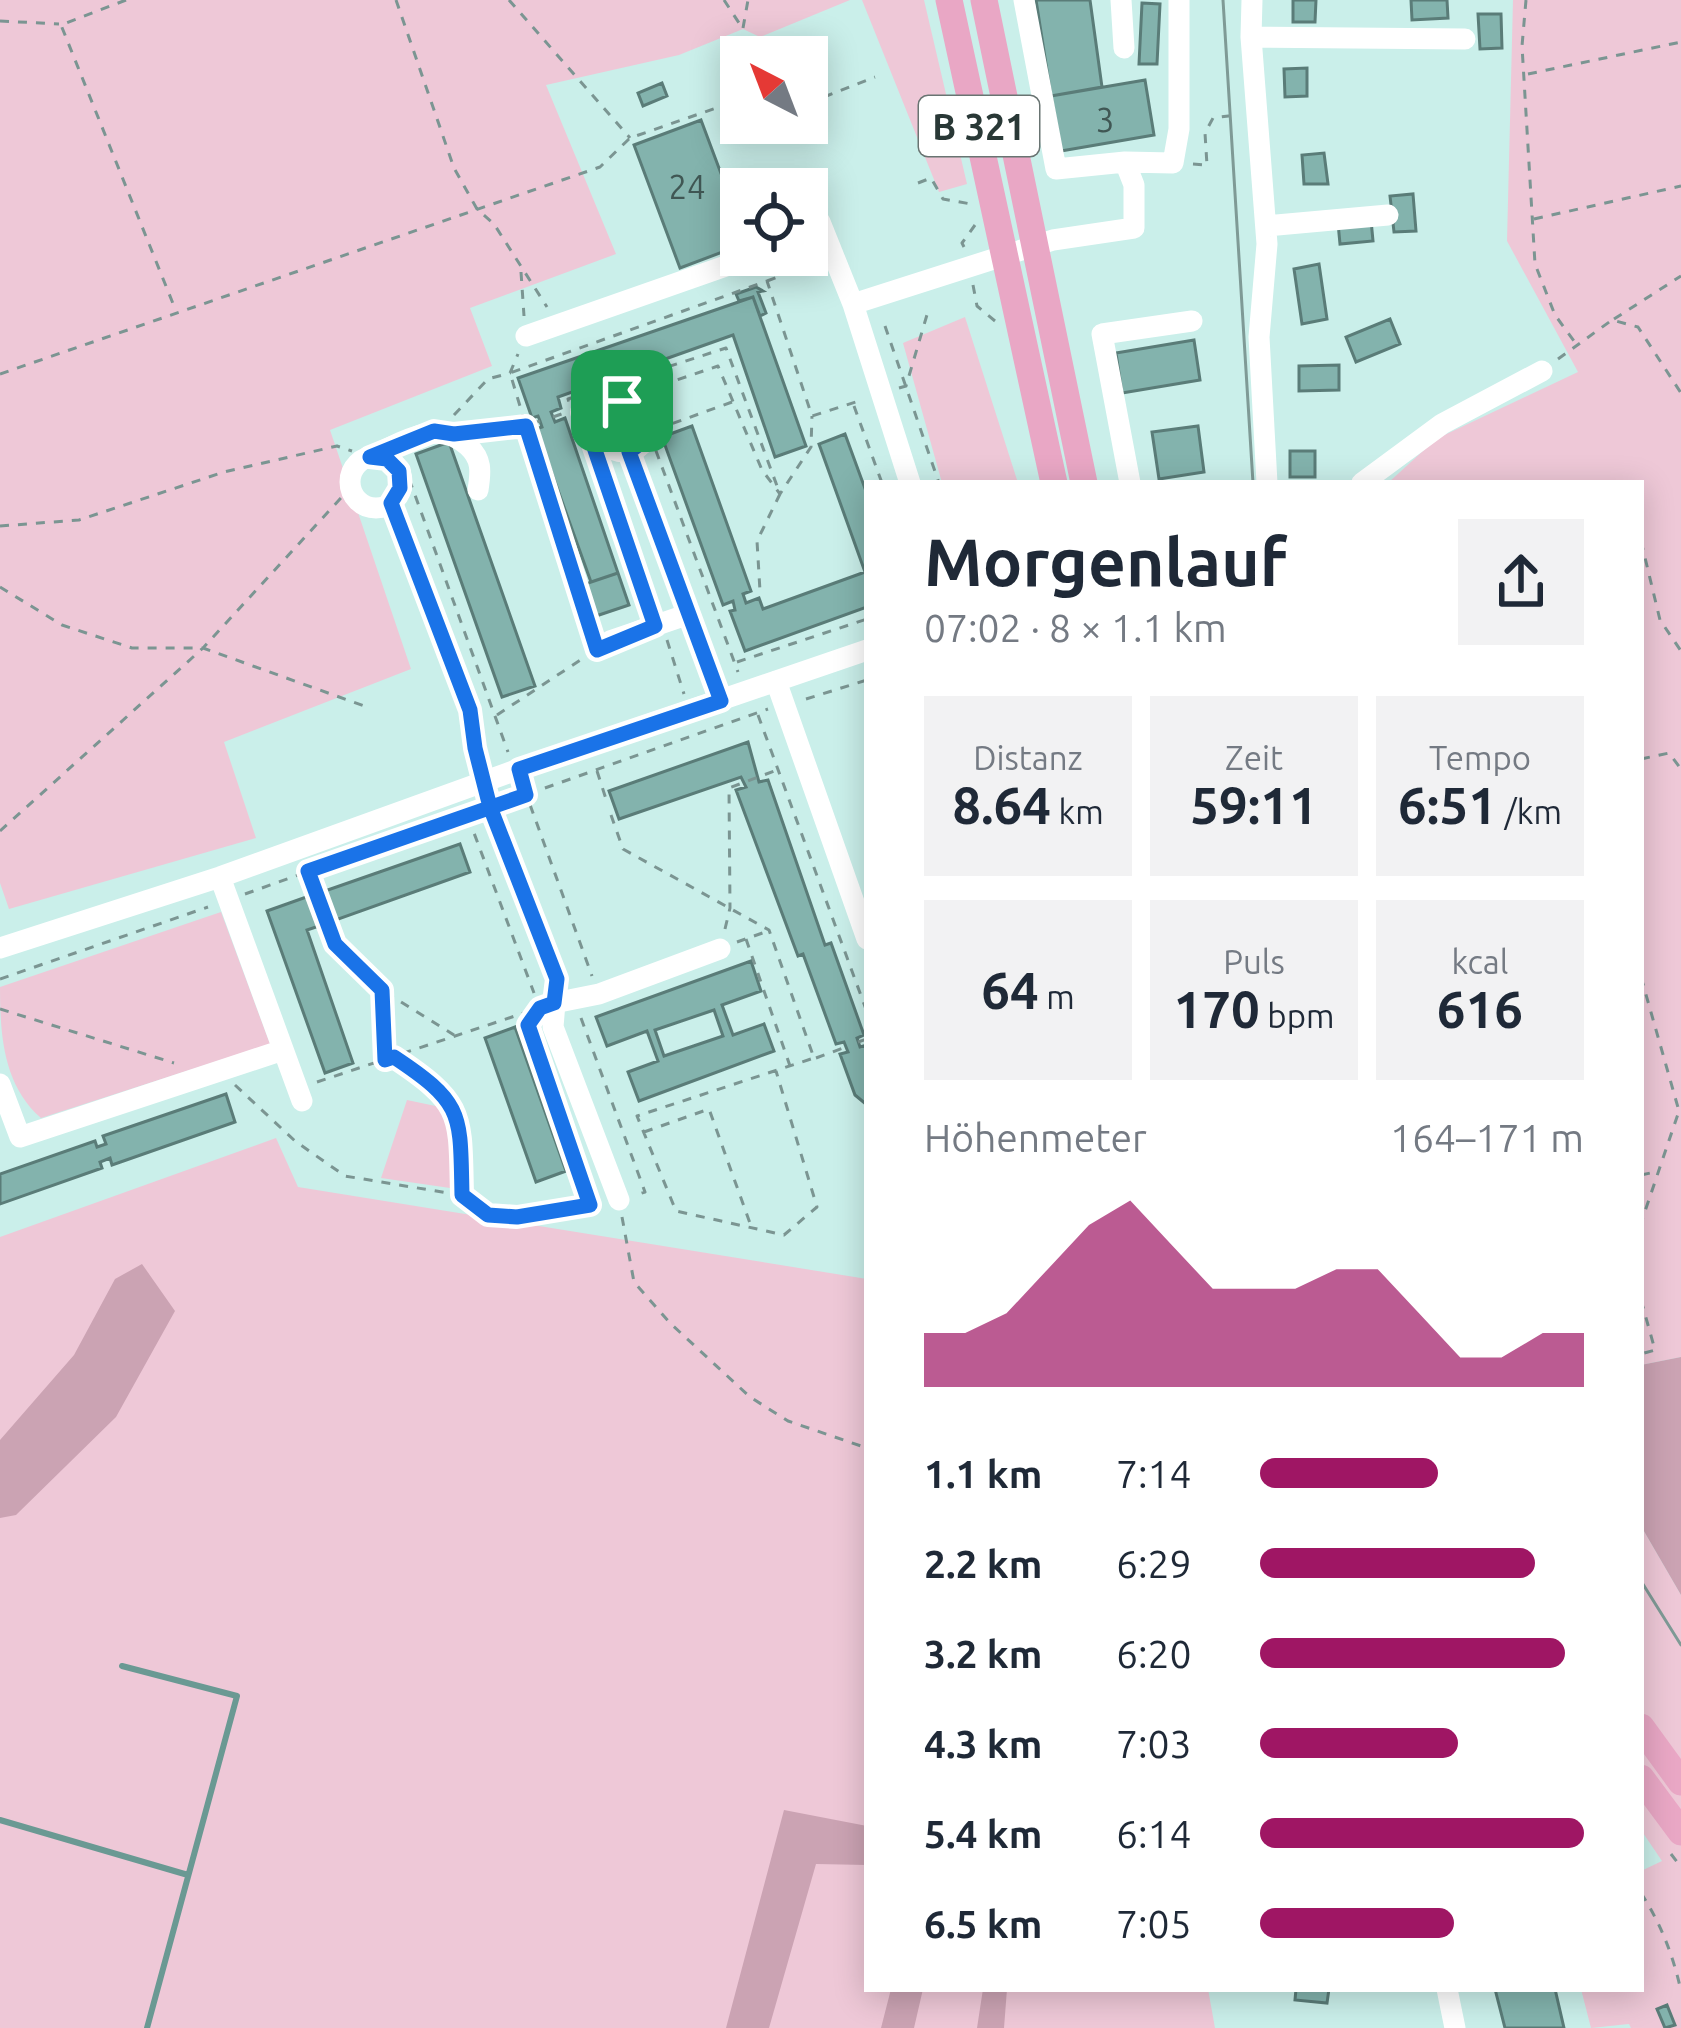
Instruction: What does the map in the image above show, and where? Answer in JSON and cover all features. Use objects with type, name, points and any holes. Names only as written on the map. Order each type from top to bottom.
[{"type":"main road","name":"B 321","points":[[950,0],[1083,480]]},
{"type":"main road","name":"B 321","points":[[984,0],[1054,480]]},
{"type":"main road","points":[[1644,1730],[1681,1782]]},
{"type":"main road","points":[[1644,1782],[1681,1832]]},
{"type":"street","points":[[1024,0],[1056,169],[1173,163],[1179,129],[1179,0]]},
{"type":"street","points":[[1121,0],[1124,48]]},
{"type":"street","points":[[1252,0],[1266,226],[1259,337],[1267,480]]},
{"type":"street","points":[[1251,37],[1465,39]]},
{"type":"street","points":[[853,304],[1020,249],[1134,228],[1133,185],[1125,162]]},
{"type":"street","points":[[1266,226],[1388,214]]},
{"type":"street","points":[[828,249],[853,304],[909,480]]},
{"type":"street","points":[[526,336],[720,268]]},
{"type":"street","points":[[1129,480],[1102,334],[1192,321]]},
{"type":"street","points":[[1366,480],[1442,424],[1542,371]]},
{"type":"street","points":[[629,402],[643,410],[649,431],[642,445],[629,452],[612,450],[601,438],[602,414],[614,403],[629,402]]},
{"type":"street","points":[[391,503],[367,506],[350,487],[357,465],[397,444],[444,432],[473,450],[482,466],[478,490]]},
{"type":"street","points":[[629,452],[721,701]]},
{"type":"street","points":[[370,457],[387,459],[399,471],[400,488],[391,503]]},
{"type":"street","points":[[391,503],[470,710],[490,807],[557,979],[553,1027],[620,1200]]},
{"type":"street","points":[[610,641],[689,614]]},
{"type":"street","points":[[0,948],[220,878],[864,651]]},
{"type":"street","points":[[776,681],[864,930]]},
{"type":"street","points":[[220,878],[300,1095]]},
{"type":"street","points":[[556,1003],[599,994],[720,949]]},
{"type":"street","points":[[0,1084],[20,1137],[284,1050]]},
{"type":"street","points":[[1449,1992],[1455,2028]]},
{"type":"path","points":[[0,21],[61,25],[126,0]]},
{"type":"path","points":[[396,0],[454,169],[477,209],[494,224],[521,271],[560,322]]},
{"type":"path","points":[[509,0],[631,138]]},
{"type":"path","points":[[724,0],[743,29],[748,0]]},
{"type":"path","points":[[1526,0],[1522,46],[1535,264],[1555,315],[1577,345]]},
{"type":"path","points":[[61,25],[176,313]]},
{"type":"path","points":[[1527,75],[1681,42]]},
{"type":"path","points":[[828,95],[875,76]]},
{"type":"path","points":[[0,374],[600,166],[631,138],[719,107]]},
{"type":"path","points":[[1173,163],[1207,165],[1205,133],[1213,118],[1258,110]]},
{"type":"path","points":[[1533,220],[1681,186]]},
{"type":"path","points":[[444,432],[488,379],[834,256]]},
{"type":"path","points":[[495,716],[597,650],[510,373],[526,336],[521,271]]},
{"type":"path","points":[[1542,371],[1681,276]]},
{"type":"path","points":[[760,591],[757,541],[811,446],[812,416],[767,280]]},
{"type":"path","points":[[906,386],[929,308]]},
{"type":"path","points":[[1612,320],[1638,327],[1681,393]]},
{"type":"path","points":[[886,326],[939,480]]},
{"type":"path","points":[[588,432],[576,422],[568,399],[726,347],[780,494]]},
{"type":"path","points":[[690,712],[667,640],[655,626],[582,412],[718,366],[762,470],[780,494]]},
{"type":"path","points":[[812,416],[906,386]]},
{"type":"path","points":[[733,401],[649,431],[745,691]]},
{"type":"path","points":[[853,403],[881,480]]},
{"type":"path","points":[[553,417],[572,410]]},
{"type":"path","points":[[444,432],[540,422]]},
{"type":"path","points":[[397,444],[599,994]]},
{"type":"path","points":[[0,526],[80,520],[224,472],[337,446],[370,457]]},
{"type":"path","points":[[0,831],[203,648],[350,487]]},
{"type":"path","points":[[1644,553],[1660,620],[1681,651]]},
{"type":"path","points":[[0,587],[62,625],[132,648],[203,648],[367,707]]},
{"type":"path","points":[[735,663],[864,620]]},
{"type":"path","points":[[0,979],[757,712],[864,681]]},
{"type":"path","points":[[757,712],[864,1004]]},
{"type":"path","points":[[1644,758],[1669,753],[1681,769]]},
{"type":"path","points":[[596,769],[606,799]]},
{"type":"path","points":[[720,949],[730,908],[729,788],[777,770]]},
{"type":"path","points":[[224,1070],[243,1095],[295,1141],[345,1176],[462,1195],[488,1215],[517,1217],[645,1192],[467,815]]},
{"type":"path","points":[[611,815],[623,849],[769,930],[814,1058]]},
{"type":"path","points":[[308,871],[335,944],[382,990],[455,1036]]},
{"type":"path","points":[[720,949],[769,930]]},
{"type":"path","points":[[746,939],[790,1066]]},
{"type":"path","points":[[1644,987],[1679,1111]]},
{"type":"path","points":[[382,990],[385,1060]]},
{"type":"path","points":[[300,1095],[385,1060],[556,1003]]},
{"type":"path","points":[[556,1003],[528,1025],[590,1205]]},
{"type":"path","points":[[0,1009],[183,1066],[188,1082]]},
{"type":"path","points":[[858,1042],[864,1040]]},
{"type":"path","points":[[776,1071],[817,1207],[784,1235],[676,1211],[637,1116],[845,1047]]},
{"type":"path","points":[[394,1057],[432,1082],[460,1120],[462,1195]]},
{"type":"path","points":[[1644,1213],[1681,1101]]},
{"type":"path","points":[[643,1132],[709,1109],[752,1228]]},
{"type":"path","points":[[1644,1174],[1657,1171]]},
{"type":"path","points":[[620,1200],[634,1282],[670,1323],[750,1397],[788,1421],[864,1447]]},
{"type":"path","points":[[1644,1312],[1654,1350],[1644,1353]]},
{"type":"path","points":[[1644,1898],[1674,1960],[1681,1991]]},
{"type":"shaded area","points":[[0,0],[850,0],[762,36],[743,29],[679,55],[546,85],[616,254],[470,308],[492,366],[330,430],[411,669],[224,742],[256,838],[9,909],[0,883]]},
{"type":"shaded area","points":[[862,0],[924,0],[967,184],[939,192]]},
{"type":"shaded area","points":[[1513,0],[1681,0],[1681,1357],[1644,1364],[1644,480],[1391,480],[1436,439],[1578,372],[1507,241]]},
{"type":"shaded area","points":[[965,317],[1017,480],[941,480],[903,343]]},
{"type":"shaded area","points":[[221,912],[270,1044],[41,1118],[11,1074],[3,1040],[0,987]]},
{"type":"shaded area","points":[[407,1100],[445,1108],[452,1144],[450,1188],[381,1178]]},
{"type":"shaded area","points":[[276,1138],[298,1187],[864,1279],[864,1992],[1209,1992],[1215,2028],[0,2028],[0,1237]]},
{"type":"shaded area","points":[[142,1264],[175,1311],[116,1417],[16,1515],[0,1518],[0,1440],[74,1355],[115,1279]]},
{"type":"shaded area","points":[[1681,1357],[1681,1595],[1644,1531],[1644,1364]]},
{"type":"shaded area","points":[[1644,1531],[1681,1595],[1681,2028],[1631,2028],[1629,2024],[1591,2028],[1582,1992],[1644,1992],[1644,1870],[1662,1861],[1644,1834]]},
{"type":"shaded area","points":[[784,1810],[864,1825],[864,1865],[816,1864],[769,2028],[726,2028]]},
{"type":"shaded area","points":[[890,1992],[922,1992],[914,2028],[881,2028]]},
{"type":"shaded area","points":[[983,1992],[1007,1992],[1004,2028],[977,2028]]},
{"type":"building","points":[[1036,0],[1090,0],[1102,87],[1051,96]]},
{"type":"building","points":[[1293,0],[1316,0],[1315,22],[1293,22]]},
{"type":"building","points":[[1411,0],[1447,0],[1448,18],[1412,20]]},
{"type":"building","points":[[1142,3],[1160,4],[1157,64],[1139,64]]},
{"type":"building","points":[[1478,14],[1501,14],[1502,48],[1480,49]]},
{"type":"building","points":[[1307,68],[1307,96],[1285,97],[1284,69]]},
{"type":"building","points":[[1145,80],[1154,135],[1061,151],[1051,96]]},
{"type":"building","points":[[662,83],[667,96],[643,106],[638,93]]},
{"type":"building","points":[[701,120],[720,171],[720,253],[680,268],[634,145]]},
{"type":"building","points":[[1324,153],[1328,184],[1304,184],[1302,155]]},
{"type":"building","points":[[1413,194],[1416,231],[1394,232],[1390,196]]},
{"type":"building","points":[[1371,220],[1373,241],[1340,244],[1338,223]]},
{"type":"building","points":[[1319,264],[1327,319],[1302,324],[1294,269]]},
{"type":"building","points":[[756,287],[763,291],[758,292],[766,313],[760,316],[753,297],[739,301],[736,294]]},
{"type":"building","points":[[753,297],[806,446],[775,457],[733,335],[558,397],[561,408],[551,412],[555,422],[565,418],[618,573],[591,582],[536,429],[542,427],[540,421],[538,416],[532,418],[518,378]]},
{"type":"building","points":[[1390,319],[1400,344],[1356,362],[1346,337]]},
{"type":"building","points":[[1194,340],[1200,380],[1122,393],[1116,353]]},
{"type":"building","points":[[1339,365],[1339,390],[1299,391],[1299,366]]},
{"type":"building","points":[[692,426],[751,591],[743,594],[746,603],[759,598],[763,609],[864,572],[864,608],[745,651],[730,611],[735,610],[733,601],[723,605],[662,437]]},
{"type":"building","points":[[1198,426],[1204,472],[1159,479],[1152,432]]},
{"type":"building","points":[[845,434],[864,486],[864,569],[819,444]]},
{"type":"building","points":[[449,442],[535,686],[502,697],[416,454]]},
{"type":"building","points":[[1290,451],[1315,451],[1315,477],[1290,477]]},
{"type":"building","points":[[618,573],[629,605],[596,616],[585,584]]},
{"type":"building","points":[[748,742],[759,782],[768,780],[825,945],[831,943],[864,1035],[857,1038],[860,1047],[864,1046],[864,1102],[855,1095],[840,1054],[848,1052],[844,1042],[836,1044],[803,954],[798,956],[736,790],[746,787],[741,777],[619,819],[609,791]]},
{"type":"building","points":[[460,844],[470,872],[333,921],[330,915],[320,919],[322,925],[307,930],[353,1063],[325,1073],[267,911],[312,895],[315,904],[325,901],[322,892]]},
{"type":"building","points":[[751,961],[761,991],[722,1005],[733,1035],[764,1024],[774,1051],[639,1101],[628,1072],[658,1061],[647,1031],[607,1046],[596,1017]],"holes":[[[714,1010],[723,1036],[664,1056],[655,1030]]]},
{"type":"building","points":[[515,1027],[566,1171],[536,1182],[485,1038]]},
{"type":"building","points":[[226,1094],[235,1122],[112,1165],[110,1158],[100,1162],[102,1168],[0,1204],[0,1174],[95,1141],[97,1147],[106,1144],[103,1136]]},
{"type":"building","points":[[1296,1992],[1329,1992],[1327,2003],[1295,2000]]},
{"type":"building","points":[[1496,1992],[1556,1992],[1564,2028],[1505,2028]]},
{"type":"building","points":[[1667,2005],[1675,2025],[1665,2028],[1657,2009]]},
{"type":"waterway","points":[[122,1666],[237,1696],[147,2028]]},
{"type":"waterway","points":[[0,1820],[188,1875]]},
{"type":"tram line","points":[[1223,0],[1253,480]]},
{"type":"tram line","points":[[1644,1586],[1681,1645]]},
{"type":"route","points":[[622,401],[582,412],[655,626],[597,650],[526,426],[454,434],[434,431],[370,457],[387,459],[399,471],[400,488],[391,503],[470,710],[490,807],[557,979],[554,1003],[540,1008],[528,1025],[590,1205],[517,1217],[488,1215],[462,1195],[460,1120],[432,1082],[394,1057],[385,1060],[382,990],[335,944],[308,871],[490,807],[526,795],[519,769],[721,701],[629,452],[642,445],[650,424],[637,405],[622,401]]}]
